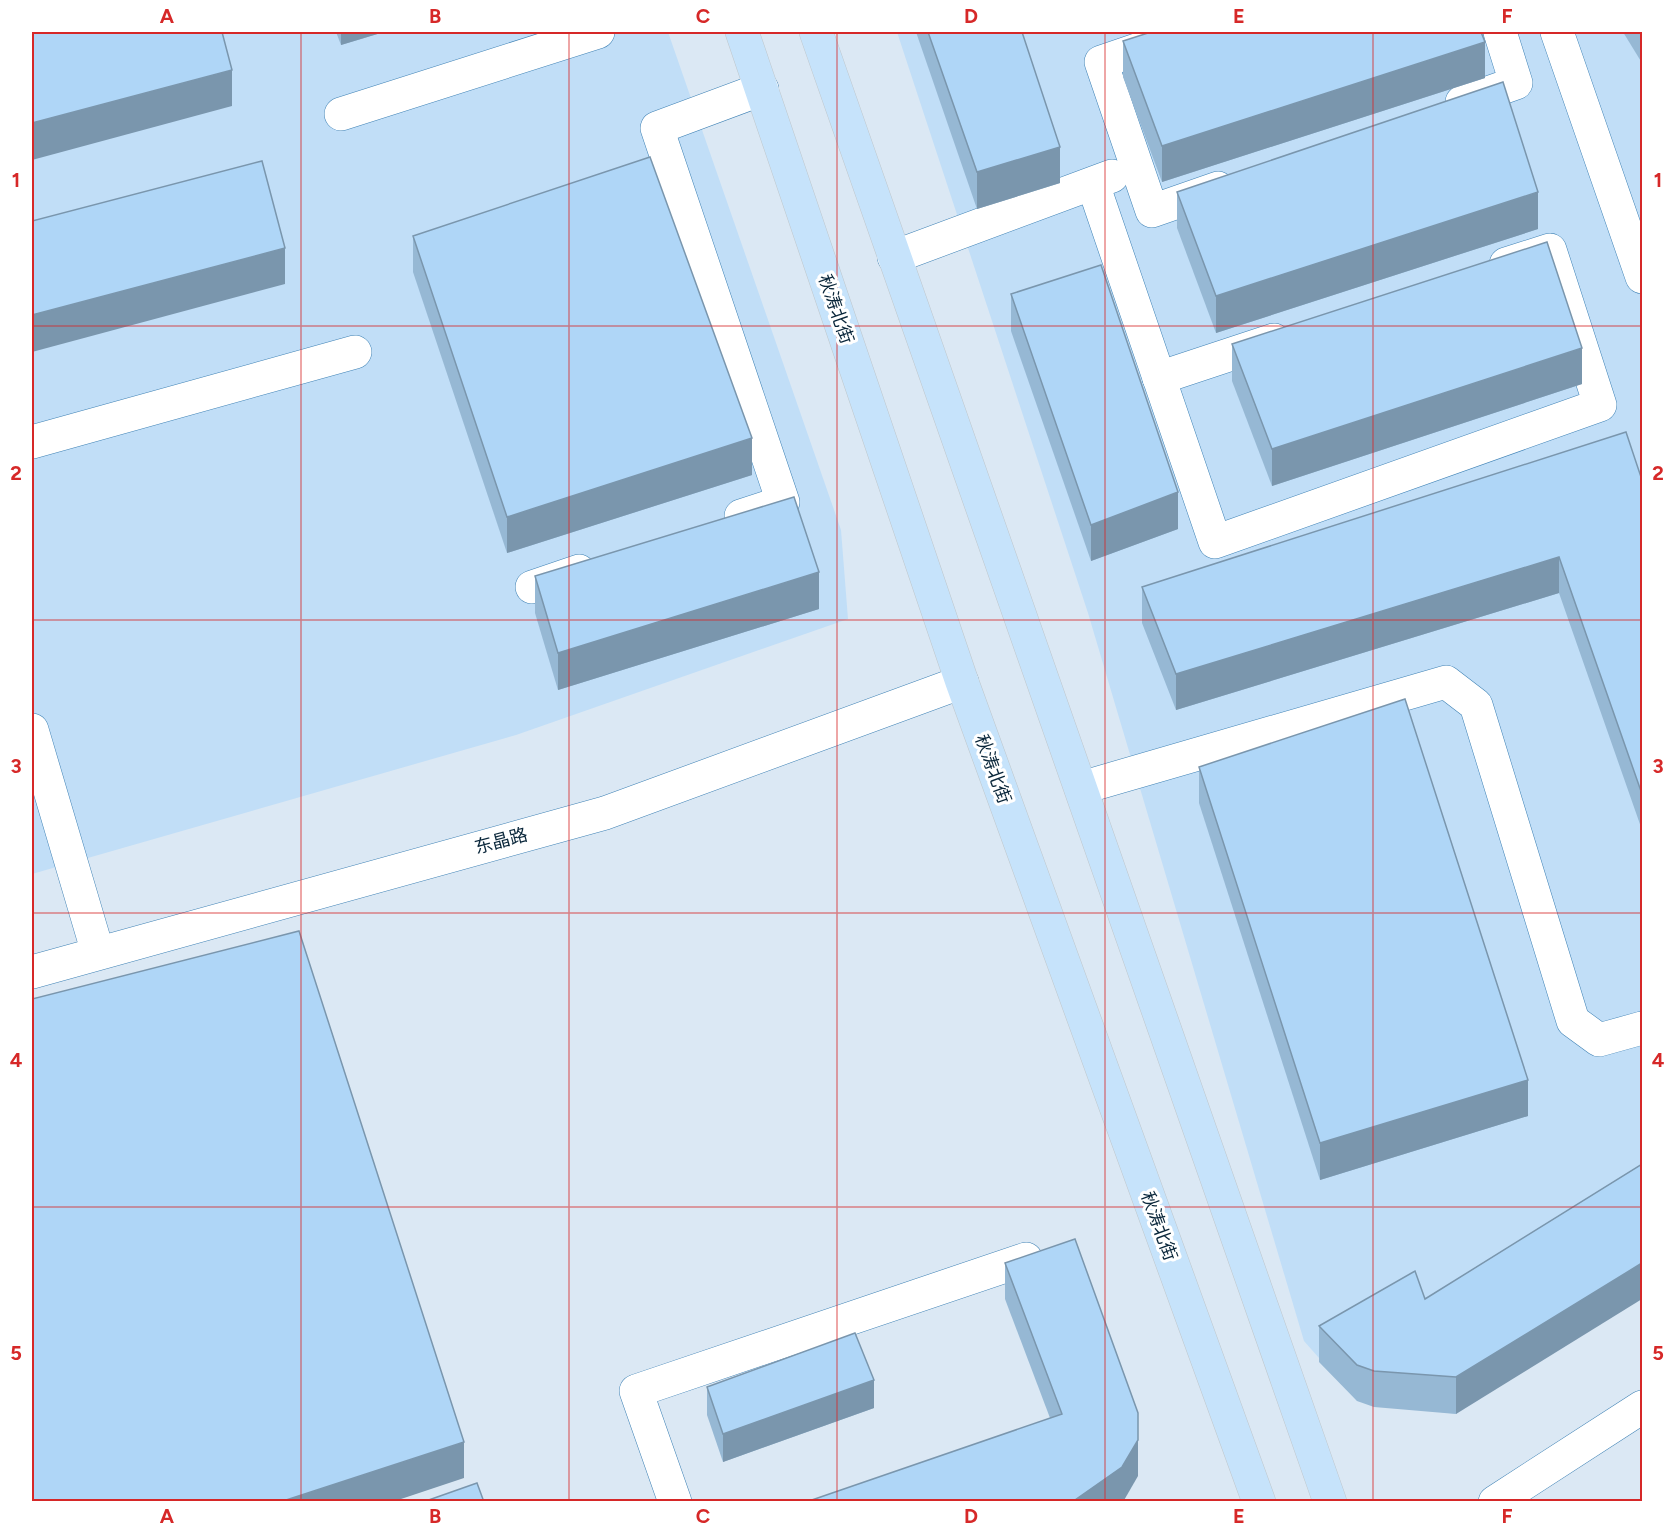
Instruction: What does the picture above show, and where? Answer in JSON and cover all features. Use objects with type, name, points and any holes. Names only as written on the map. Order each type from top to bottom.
[{"type":"main road","name":"秋涛北街","points":[[742,32],[962,682],[1259,1502]]},
{"type":"main road","points":[[816,32],[1330,1502]]},
{"type":"street","points":[[341,114],[598,32]]},
{"type":"street","points":[[1189,32],[1101,62],[1152,211],[1240,180]]},
{"type":"street","points":[[1439,110],[1516,83],[1500,32]]},
{"type":"street","points":[[1557,32],[1636,238],[1642,277]]},
{"type":"street","points":[[717,524],[783,502],[657,128],[762,89]]},
{"type":"street","points":[[894,257],[1137,167]]},
{"type":"street","points":[[1093,184],[1215,542],[1600,405],[1550,250],[1483,272]]},
{"type":"street","points":[[1159,378],[1304,330]]},
{"type":"street","points":[[32,442],[355,352]]},
{"type":"street","points":[[532,587],[608,561]]},
{"type":"street","name":"东晶路","points":[[32,972],[605,813],[962,682]]},
{"type":"street","points":[[1081,788],[1446,682],[1476,705],[1572,1021],[1599,1040],[1642,1028]]},
{"type":"street","points":[[32,730],[98,953]]},
{"type":"street","points":[[675,1502],[636,1391],[1026,1258]]},
{"type":"street","points":[[1495,1502],[1642,1407]]},
{"type":"shaded area","points":[[32,32],[668,32],[841,530],[848,619],[516,735],[32,874]]},
{"type":"shaded area","points":[[897,32],[1642,32],[1642,1295],[1456,1414],[1357,1401],[1304,1341],[1088,613]]},
{"type":"building","points":[[32,32],[222,32],[232,70],[32,123]]},
{"type":"building","points":[[928,32],[1022,32],[1060,147],[977,172]]},
{"type":"building","points":[[1151,32],[1481,32],[1485,42],[1162,146],[1123,41]]},
{"type":"building","points":[[1503,82],[1538,192],[1216,296],[1177,192]]},
{"type":"building","points":[[650,157],[752,438],[507,517],[413,236]]},
{"type":"building","points":[[262,161],[285,248],[32,315],[32,221]]},
{"type":"building","points":[[1547,242],[1582,348],[1272,449],[1232,344]]},
{"type":"building","points":[[1101,265],[1178,492],[1091,525],[1011,294]]},
{"type":"building","points":[[1626,432],[1642,480],[1642,794],[1559,557],[1176,674],[1142,587]]},
{"type":"building","points":[[794,497],[819,572],[558,653],[535,576]]},
{"type":"building","points":[[1405,699],[1528,1080],[1320,1143],[1199,767]]},
{"type":"building","points":[[299,931],[464,1442],[280,1502],[32,1502],[32,999]]},
{"type":"building","points":[[1642,1164],[1642,1263],[1456,1377],[1374,1371],[1357,1365],[1319,1326],[1415,1271],[1425,1299]]},
{"type":"building","points":[[1075,1239],[1138,1413],[1138,1440],[1122,1467],[1072,1502],[806,1502],[1062,1414],[1005,1263]]},
{"type":"building","points":[[855,1333],[874,1380],[723,1434],[707,1387]]},
{"type":"building","points":[[477,1483],[484,1502],[423,1502]]}]
